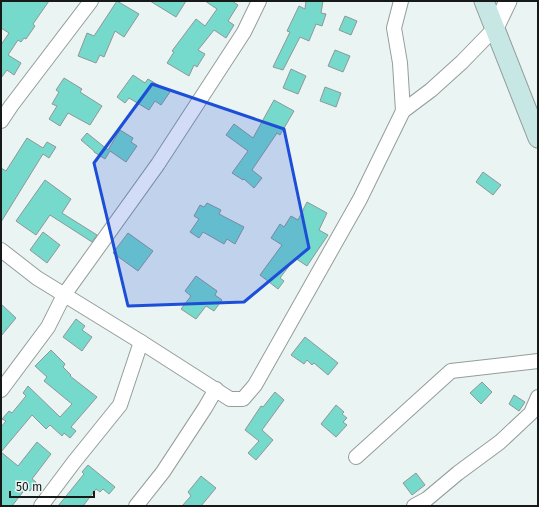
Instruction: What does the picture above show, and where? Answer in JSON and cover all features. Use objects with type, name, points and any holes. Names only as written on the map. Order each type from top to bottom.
[{"type":"main road","points":[[484,1],[538,138]]},
{"type":"street","points":[[1,121],[6,102],[91,1]]},
{"type":"street","points":[[1,390],[48,327],[64,296],[158,164],[244,32],[259,1]]},
{"type":"street","points":[[401,1],[394,28],[400,64],[403,111]]},
{"type":"street","points":[[1,250],[37,278],[64,296],[141,342],[230,399],[243,399],[255,385],[360,199],[403,111],[431,90],[462,62],[495,28],[508,1]]},
{"type":"street","points":[[41,506],[120,405],[141,342]]},
{"type":"street","points":[[356,457],[451,371],[538,361]]},
{"type":"street","points":[[136,506],[163,472],[216,389]]},
{"type":"street","points":[[414,506],[427,499],[458,473],[500,442],[532,413],[538,397]]},
{"type":"highlighted area","points":[[152,84],[284,129],[309,248],[244,302],[128,306],[94,163]]},
{"type":"building","points":[[1,1],[49,1],[33,24],[35,26],[26,39],[24,38],[21,42],[18,40],[8,55],[21,63],[14,75],[7,70],[1,78],[1,45],[9,33],[1,28]]},
{"type":"building","points":[[117,1],[139,14],[124,37],[115,31],[104,57],[100,55],[96,63],[78,56],[87,33],[94,36]]},
{"type":"building","points":[[150,1],[186,1],[176,17]]},
{"type":"building","points":[[205,1],[232,1],[238,5],[228,21],[234,25],[226,38],[214,30],[198,50],[205,54],[197,67],[194,65],[189,76],[167,63],[174,52],[172,51],[196,19],[205,26],[217,9]]},
{"type":"building","points":[[306,1],[323,1],[321,13],[326,14],[322,26],[316,24],[309,41],[300,37],[283,70],[273,67],[290,32],[287,31],[299,6],[305,9]]},
{"type":"building","points":[[345,16],[357,21],[351,35],[339,30]]},
{"type":"building","points":[[335,50],[350,56],[343,72],[328,66]]},
{"type":"building","points":[[291,69],[306,76],[298,94],[283,88]]},
{"type":"building","points":[[133,75],[145,83],[148,79],[170,92],[161,105],[155,101],[149,110],[129,98],[125,103],[117,97]]},
{"type":"building","points":[[64,78],[82,89],[80,92],[102,106],[90,125],[68,113],[60,126],[49,119],[57,106],[52,104],[59,92],[56,90]]},
{"type":"building","points":[[325,87],[341,93],[336,107],[320,101]]},
{"type":"building","points":[[274,100],[294,111],[280,135],[277,133],[252,170],[262,178],[254,188],[244,179],[243,180],[232,173],[248,151],[226,135],[234,124],[253,138]]},
{"type":"building","points":[[120,130],[133,138],[131,142],[137,146],[126,162],[110,151],[105,159],[94,152],[81,140],[87,133],[108,150]]},
{"type":"building","points":[[27,138],[43,148],[47,142],[56,147],[49,158],[43,154],[1,222],[1,168],[6,171]]},
{"type":"building","points":[[483,172],[501,185],[493,195],[476,182]]},
{"type":"building","points":[[45,180],[71,199],[62,213],[97,235],[92,242],[50,215],[36,235],[16,221]]},
{"type":"building","points":[[307,202],[327,213],[319,230],[328,235],[307,266],[295,258],[280,278],[284,281],[278,289],[260,275],[282,245],[271,238],[280,224],[284,227],[291,216],[298,220]]},
{"type":"building","points":[[207,203],[221,210],[219,214],[244,227],[235,244],[227,239],[224,244],[203,232],[199,238],[190,232],[199,219],[194,216],[200,205],[204,207]]},
{"type":"building","points":[[43,232],[60,245],[47,263],[30,250]]},
{"type":"building","points":[[128,233],[153,251],[138,271],[113,253]]},
{"type":"building","points":[[196,276],[217,291],[215,295],[222,300],[214,311],[206,306],[196,319],[181,309],[191,296],[185,291]]},
{"type":"building","points":[[1,304],[16,318],[1,336]]},
{"type":"building","points":[[76,319],[85,326],[82,330],[92,337],[82,351],[63,337]]},
{"type":"building","points":[[305,337],[338,363],[328,375],[314,363],[312,365],[307,360],[304,364],[291,355]]},
{"type":"building","points":[[51,350],[65,364],[63,367],[71,375],[70,376],[97,397],[71,427],[76,431],[70,438],[64,433],[62,436],[50,425],[46,429],[32,415],[1,452],[1,427],[6,421],[2,419],[9,411],[12,413],[26,396],[23,393],[28,386],[60,417],[72,404],[44,381],[47,377],[35,366]]},
{"type":"building","points":[[482,382],[492,392],[481,404],[470,393]]},
{"type":"building","points":[[275,392],[284,400],[262,430],[273,440],[256,460],[248,453],[259,441],[245,430],[261,406],[263,407]]},
{"type":"building","points":[[514,395],[525,402],[519,411],[509,404]]},
{"type":"building","points":[[336,405],[344,412],[342,414],[347,418],[343,422],[347,425],[336,437],[321,424]]},
{"type":"building","points":[[37,442],[51,454],[32,479],[36,482],[30,491],[26,488],[12,506],[1,506],[1,452],[18,466]]},
{"type":"building","points":[[88,465],[115,487],[109,494],[103,489],[100,492],[96,489],[83,506],[58,506],[84,474],[82,472]]},
{"type":"building","points":[[416,473],[425,485],[412,495],[403,483]]},
{"type":"building","points":[[201,476],[216,488],[201,506],[182,506],[191,496],[188,492]]}]
